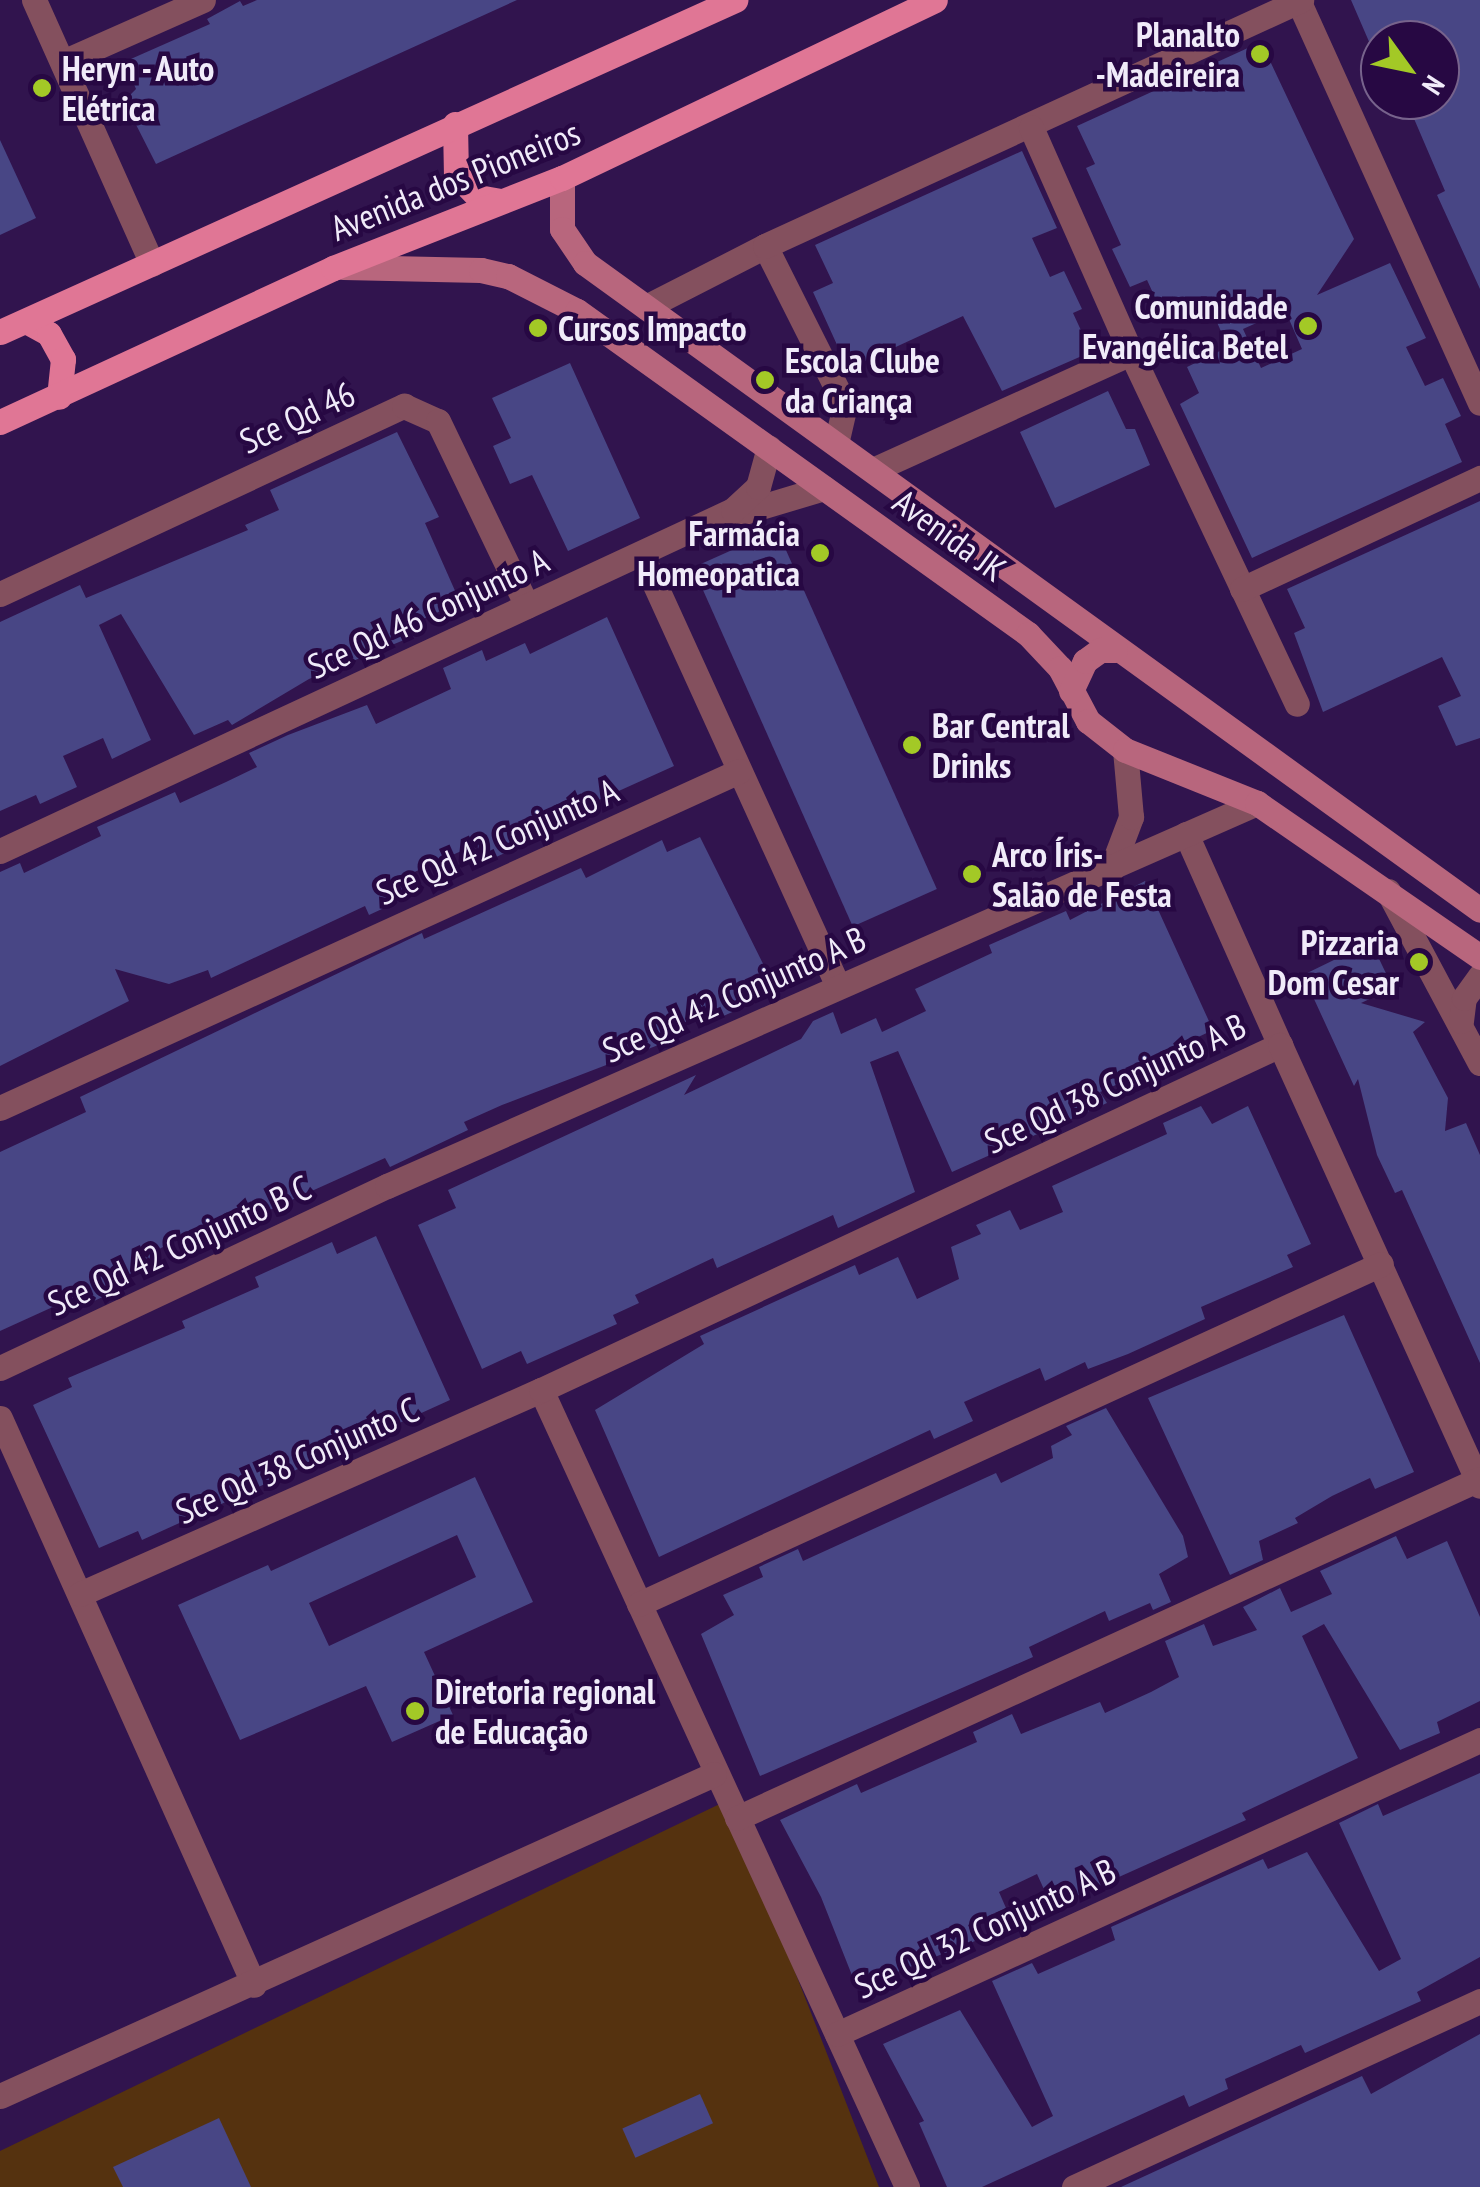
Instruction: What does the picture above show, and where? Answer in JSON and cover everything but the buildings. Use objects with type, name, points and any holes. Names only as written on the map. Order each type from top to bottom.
[{"type":"main road","name":"Avenida dos Pioneiros","points":[[0,332],[736,0]]},
{"type":"main road","name":"Avenida dos Pioneiros","points":[[0,422],[333,268],[562,178],[936,0]]},
{"type":"main road","points":[[456,124],[456,174],[478,197],[501,201]]},
{"type":"main road","name":"Avenida JK","points":[[562,178],[559,212],[571,246],[646,308],[1480,910]]},
{"type":"main road","name":"Avenida JK","points":[[333,268],[456,266],[508,276],[577,311],[1028,634],[1072,691],[1088,721],[1125,750],[1257,803],[1386,886],[1480,957]]},
{"type":"main road","points":[[26,321],[48,334],[63,359],[59,397]]},
{"type":"main road","points":[[1072,691],[1085,660],[1100,650],[1115,650]]},
{"type":"street","points":[[34,0],[152,264]]},
{"type":"street","points":[[62,62],[204,0]]},
{"type":"street","points":[[646,308],[764,246],[1300,0],[1480,403]]},
{"type":"street","points":[[1031,126],[1131,353],[1297,704]]},
{"type":"street","points":[[764,246],[845,405],[836,444]]},
{"type":"street","points":[[873,470],[1131,353]]},
{"type":"street","name":"Sce Qd 46","points":[[0,594],[404,406],[438,421],[527,606]]},
{"type":"street","name":"Sce Qd 46 Conjunto A","points":[[0,851],[701,525],[750,498],[766,474],[769,447]]},
{"type":"street","points":[[1242,589],[1480,478]]},
{"type":"street","name":"Sce Qd 46 Conjunto A","points":[[701,525],[824,488]]},
{"type":"street","points":[[641,554],[838,986]]},
{"type":"street","points":[[1111,870],[1132,817],[1125,750]]},
{"type":"street","name":"Sce Qd 42 Conjunto A","points":[[0,1108],[285,974],[739,770]]},
{"type":"street","name":"Sce Qd 42 Conjunto A B","points":[[387,1186],[1257,803]]},
{"type":"street","points":[[1186,834],[1280,1045]]},
{"type":"street","points":[[1386,886],[1480,1063]]},
{"type":"street","points":[[1461,1021],[1464,998],[1480,976]]},
{"type":"street","name":"Sce Qd 38 Conjunto A B","points":[[541,1390],[1280,1045],[1479,1483]]},
{"type":"street","name":"Sce Qd 42 Conjunto B C","points":[[0,1368],[387,1186]]},
{"type":"street","points":[[639,1604],[1382,1264]]},
{"type":"street","name":"Sce Qd 38 Conjunto C","points":[[80,1594],[541,1390]]},
{"type":"street","name":"Sce Qd 32 Conjunto A B","points":[[541,1390],[714,1774],[838,2034],[1480,1740]]},
{"type":"street","points":[[0,1418],[254,1985]]},
{"type":"street","points":[[738,1818],[1479,1483]]},
{"type":"street","points":[[0,2096],[254,1985],[714,1774]]},
{"type":"street","points":[[1074,2187],[1480,2001]]},
{"type":"street","points":[[838,2034],[907,2187]]},
{"type":"shaded area","points":[[728,1800],[879,2187],[0,2187],[0,2151]]},
{"type":"place","name":"Planalto -Madeireira","points":[[1260,54]]},
{"type":"place","name":"Heryn - Auto Elétrica","points":[[42,88]]},
{"type":"place","name":"Comunidade Evangélica Betel","points":[[1308,326]]},
{"type":"place","name":"Cursos Impacto","points":[[538,328]]},
{"type":"place","name":"Escola Clube da Criança","points":[[765,380]]},
{"type":"place","name":"Farmácia Homeopatica","points":[[820,553]]},
{"type":"place","name":"Bar Central Drinks","points":[[912,745]]},
{"type":"place","name":"Arco Íris- Salão de Festa","points":[[972,874]]},
{"type":"place","name":"Pizzaria Dom Cesar","points":[[1419,962]]},
{"type":"place","name":"Diretoria regional de Educação","points":[[415,1711]]}]
